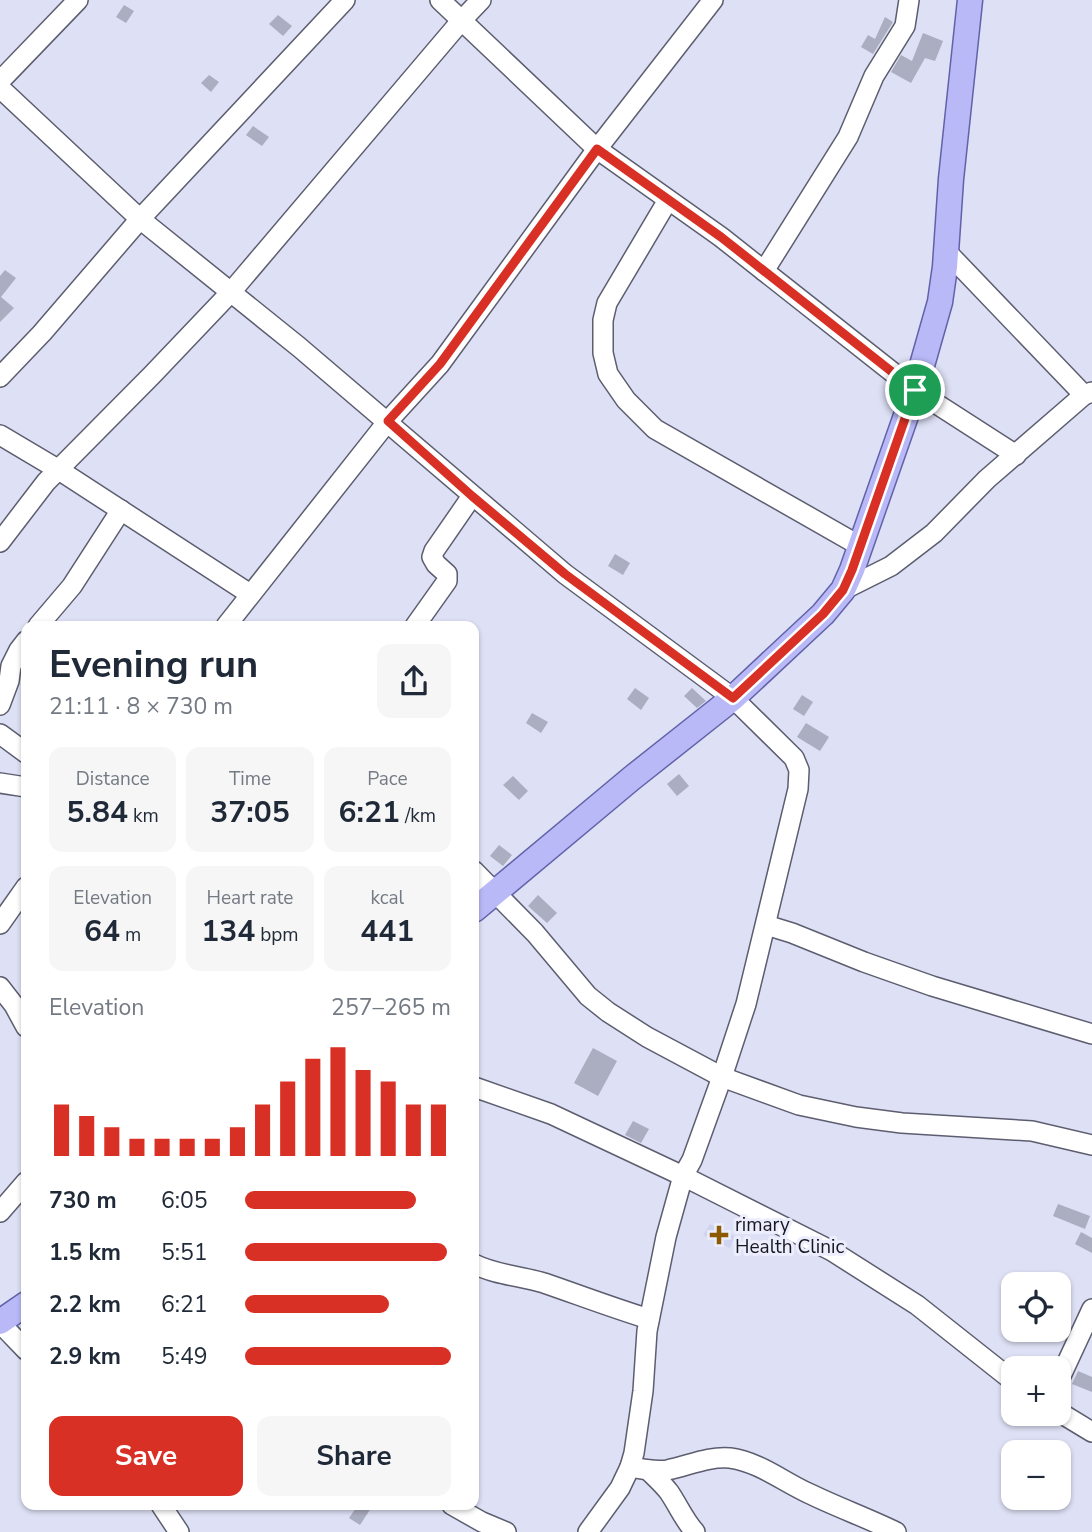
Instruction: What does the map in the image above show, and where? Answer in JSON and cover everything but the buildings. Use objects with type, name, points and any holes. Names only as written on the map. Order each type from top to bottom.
[{"type":"main road","points":[[479,906],[733,698],[823,614],[843,590],[915,390],[940,302],[968,1]]},
{"type":"main road","points":[[0,1322],[21,1307]]},
{"type":"street","points":[[0,81],[78,0]]},
{"type":"street","points":[[0,377],[42,333],[140,219],[345,0]]},
{"type":"street","points":[[440,0],[597,149],[721,237],[915,390],[1016,455]]},
{"type":"street","points":[[0,542],[46,482],[231,292],[481,0]]},
{"type":"street","points":[[230,621],[388,421],[440,364],[597,149],[713,0]]},
{"type":"street","points":[[764,271],[848,137],[874,76],[905,26],[909,0]]},
{"type":"street","points":[[0,88],[140,219],[388,421],[565,574],[733,698],[794,758],[799,770],[798,789],[746,1004],[692,1160],[683,1176],[666,1237],[649,1318],[634,1453],[639,1469],[667,1489],[686,1523],[695,1532]]},
{"type":"street","points":[[668,200],[607,303],[603,320],[603,354],[608,374],[625,400],[655,429],[860,546]]},
{"type":"street","points":[[843,590],[891,566],[934,533],[987,479],[1088,394],[945,250]]},
{"type":"street","points":[[0,435],[59,470],[250,594]]},
{"type":"street","points":[[419,621],[447,581],[447,574],[432,557],[472,496]]},
{"type":"street","points":[[42,621],[72,586],[121,510]]},
{"type":"street","points":[[0,705],[9,681],[11,666],[21,647]]},
{"type":"street","points":[[0,734],[21,749]]},
{"type":"street","points":[[0,783],[21,786]]},
{"type":"street","points":[[479,876],[535,933],[588,996],[647,1037],[722,1077],[800,1105],[856,1117],[1032,1132],[1092,1145]]},
{"type":"street","points":[[0,925],[21,894]]},
{"type":"street","points":[[766,925],[932,986],[1092,1034]]},
{"type":"street","points":[[0,987],[21,1018]]},
{"type":"street","points":[[479,1089],[551,1114],[683,1176],[832,1251],[917,1305],[1001,1372]]},
{"type":"street","points":[[0,1212],[21,1188]]},
{"type":"street","points":[[479,1266],[542,1283],[649,1318]]},
{"type":"street","points":[[1070,1356],[1092,1309]]},
{"type":"street","points":[[0,1322],[21,1345]]},
{"type":"street","points":[[1071,1419],[1092,1432]]},
{"type":"street","points":[[588,1532],[620,1488],[639,1469],[666,1470],[698,1461],[726,1458],[747,1461],[807,1493],[896,1532]]},
{"type":"street","points":[[164,1510],[179,1532]]},
{"type":"street","points":[[461,1510],[506,1532]]},
{"type":"shaded area","name":"rimary Health Clinic","points":[[710,1224],[735,1236],[730,1248],[703,1235]]},
{"type":"place","name":"rimary Health Clinic","points":[[719,1235]]},
{"type":"route","points":[[597,149],[721,237],[915,390],[843,590],[823,614],[733,698],[565,574],[388,421],[440,364],[597,149]]}]
